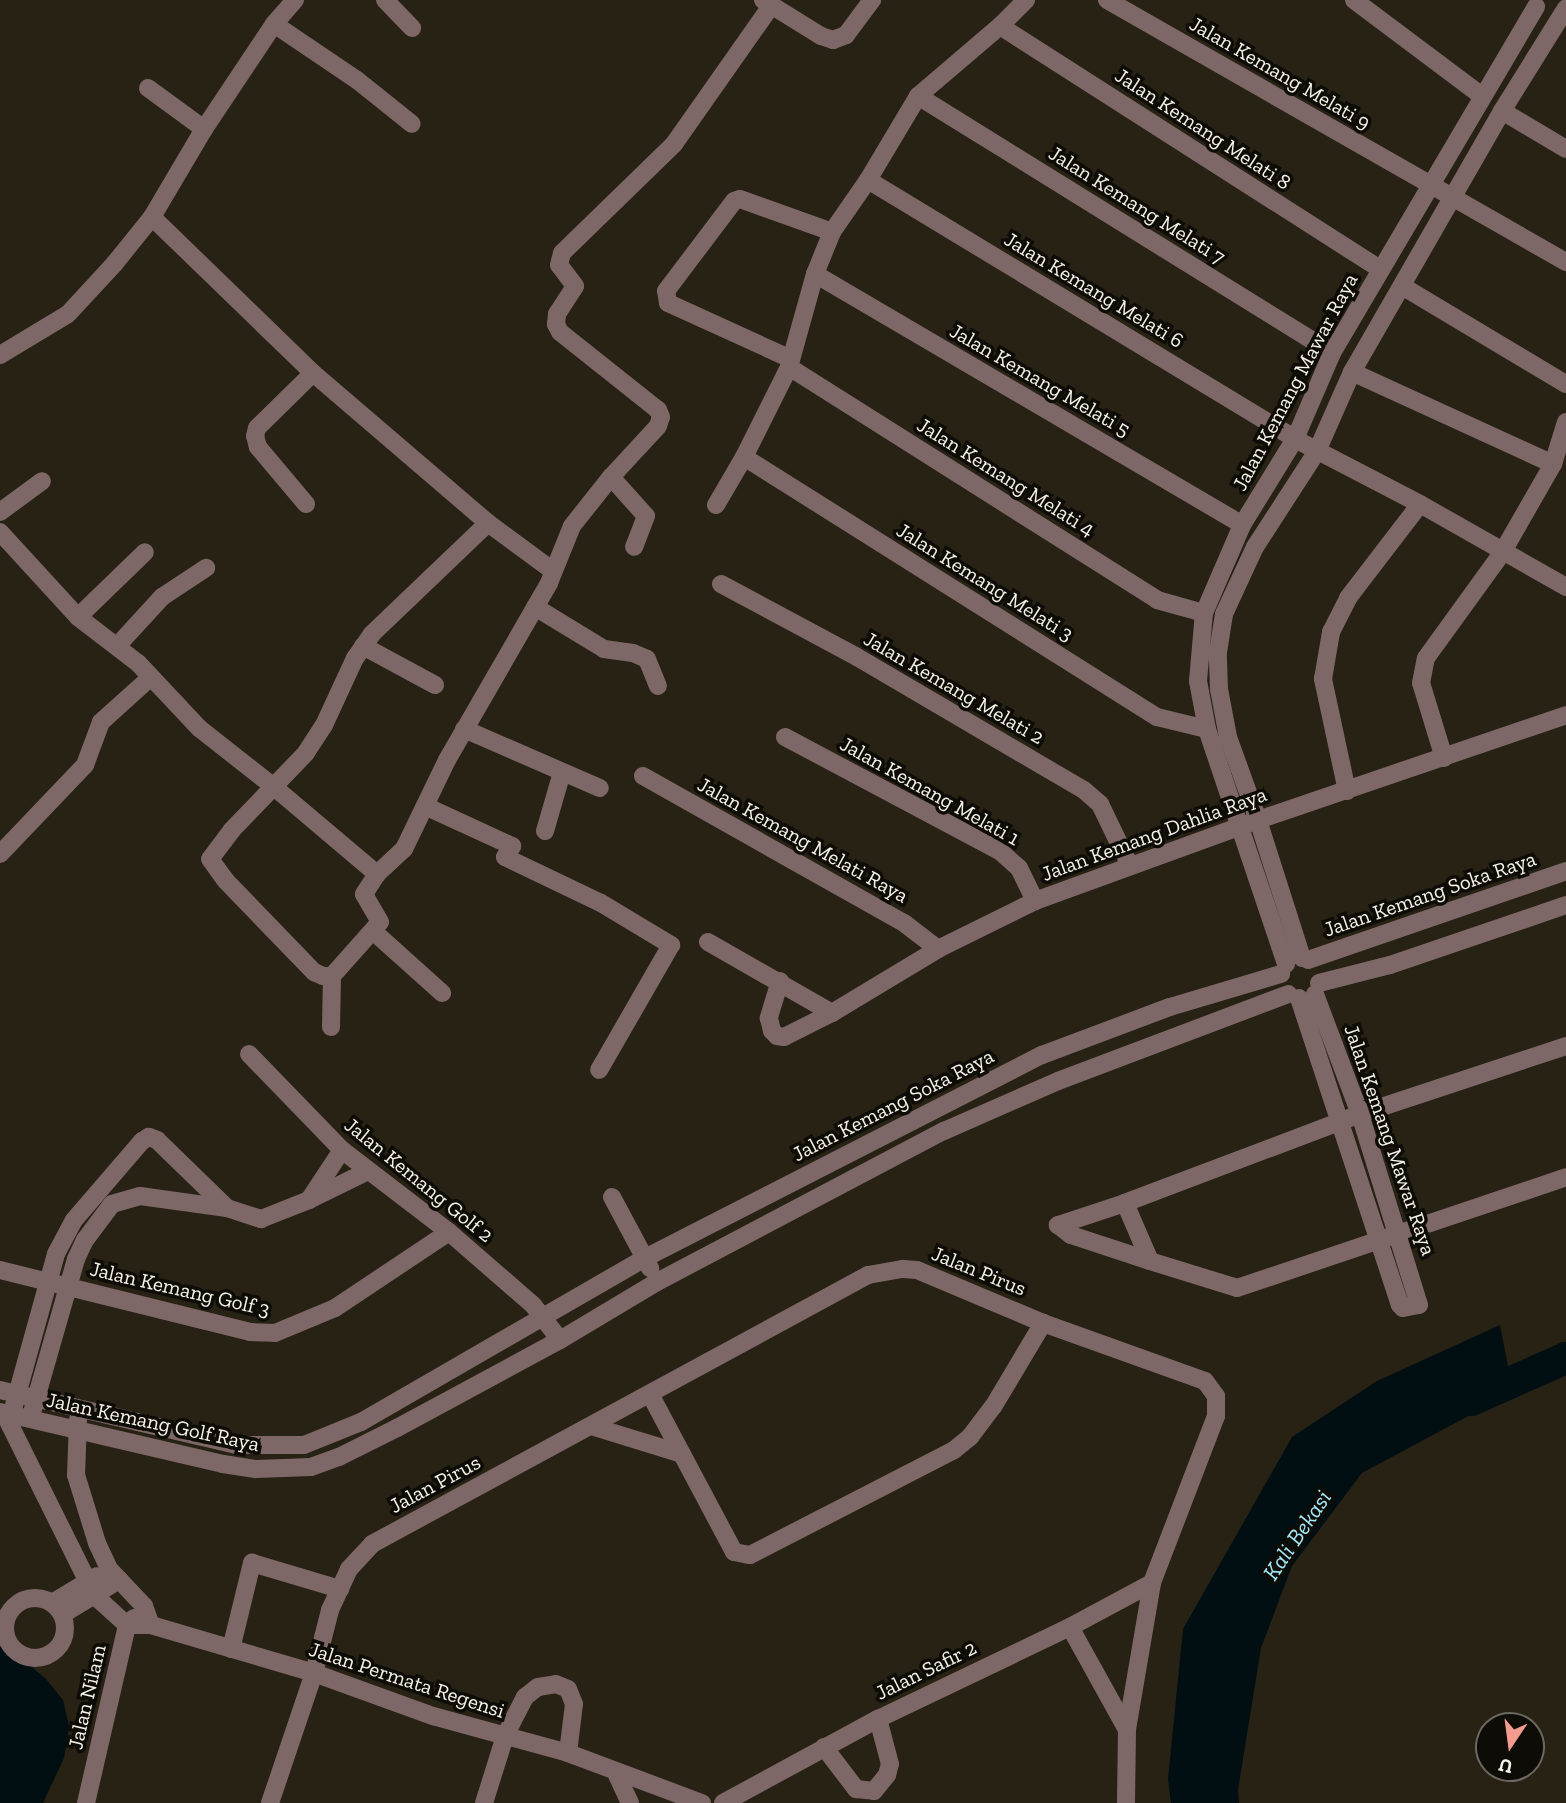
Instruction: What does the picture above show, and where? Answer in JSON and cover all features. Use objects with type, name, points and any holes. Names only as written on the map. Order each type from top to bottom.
[{"type":"street","points":[[0,355],[68,314],[152,217],[204,128],[274,24],[295,0]]},
{"type":"street","points":[[385,0],[412,28]]},
{"type":"street","points":[[331,1027],[332,976],[380,922],[364,894],[377,874],[404,849],[464,729],[535,607],[572,526],[611,477],[653,434],[661,417],[658,410],[560,332],[555,324],[557,314],[575,286],[559,261],[562,253],[674,144],[767,3],[821,36],[833,40],[846,35],[872,0]]},
{"type":"street","points":[[716,505],[744,457],[790,363],[815,274],[832,232],[868,180],[918,96],[1000,26],[1026,0]]},
{"type":"street","name":"Jalan Kemang Melati 9","points":[[1107,0],[1566,262]]},
{"type":"street","points":[[1354,0],[1482,96]]},
{"type":"street","points":[[1305,992],[1282,985],[1294,964],[1258,820],[1228,737],[1219,689],[1218,652],[1224,614],[1255,547],[1317,451],[1352,372],[1451,197],[1502,111],[1563,18],[1531,4]]},
{"type":"street","name":"Jalan Kemang Mawar Raya","points":[[1294,964],[1241,827],[1207,729],[1198,681],[1204,613],[1242,525],[1295,439],[1332,353],[1482,96],[1531,4]]},
{"type":"street","points":[[274,24],[357,80],[412,124]]},
{"type":"street","name":"Jalan Kemang Melati 8","points":[[1000,26],[1381,270]]},
{"type":"street","points":[[148,88],[204,128]]},
{"type":"street","name":"Jalan Kemang Melati 7","points":[[918,96],[1332,353]]},
{"type":"street","points":[[1502,111],[1566,149]]},
{"type":"street","name":"Jalan Kemang Melati 6","points":[[868,180],[1295,439],[1420,504],[1566,587]]},
{"type":"street","name":"Jalan Kemang Melati 4","points":[[832,232],[740,199],[734,201],[667,291],[668,303],[790,363],[1157,600],[1204,613]]},
{"type":"street","points":[[152,217],[313,373],[488,523],[553,571]]},
{"type":"street","name":"Jalan Kemang Melati 5","points":[[815,274],[1242,525]]},
{"type":"street","points":[[1402,285],[1566,384]]},
{"type":"street","points":[[1352,372],[1553,464]]},
{"type":"street","points":[[306,504],[258,447],[255,436],[257,428],[313,373]]},
{"type":"street","points":[[1444,758],[1421,683],[1422,669],[1426,658],[1502,553],[1553,464],[1566,422]]},
{"type":"street","name":"Jalan Kemang Melati 3","points":[[744,457],[1157,717],[1207,729]]},
{"type":"street","points":[[611,477],[646,516],[634,547]]},
{"type":"street","points":[[0,512],[42,481]]},
{"type":"street","points":[[1346,791],[1323,678],[1331,632],[1348,598],[1420,504]]},
{"type":"street","points":[[332,976],[314,972],[211,863],[212,855],[232,830],[306,753],[372,634],[488,523]]},
{"type":"street","points":[[0,532],[78,617],[118,645],[199,728],[377,874]]},
{"type":"street","points":[[78,617],[145,552]]},
{"type":"street","points":[[118,645],[162,597],[206,568]]},
{"type":"street","name":"Jalan Kemang Melati 2","points":[[720,584],[857,657],[1085,792],[1100,804],[1130,866]]},
{"type":"street","points":[[535,607],[604,649],[633,653],[647,659],[658,686]]},
{"type":"street","points":[[363,646],[435,685]]},
{"type":"street","points":[[0,854],[85,765],[101,722],[150,677]]},
{"type":"street","name":"Jalan Kemang Dahlia Raya","points":[[780,981],[769,1018],[777,1036],[791,1035],[937,949],[1035,901],[1258,820],[1566,715]]},
{"type":"street","points":[[464,729],[600,788]]},
{"type":"street","name":"Jalan Kemang Melati 1","points":[[785,737],[1001,852],[1019,868],[1035,901]]},
{"type":"street","points":[[545,831],[562,772]]},
{"type":"street","name":"Jalan Kemang Melati Raya","points":[[643,776],[904,923],[937,949]]},
{"type":"street","points":[[425,806],[512,846],[505,857],[600,903],[671,945],[599,1070]]},
{"type":"street","name":"Jalan Kemang Soka Raya","points":[[543,1317],[645,1258],[1042,1055],[1170,1007],[1566,871]]},
{"type":"street","points":[[560,1340],[657,1282],[944,1131],[1058,1081],[1305,992],[1566,905]]},
{"type":"street","points":[[373,932],[442,993]]},
{"type":"street","points":[[708,942],[832,1013]]},
{"type":"street","points":[[1294,964],[1320,974],[1305,992]]},
{"type":"street","name":"Jalan Kemang Mawar Raya","points":[[1305,992],[1360,1114],[1421,1302],[1403,1308],[1400,1305],[1340,1122],[1305,992]]},
{"type":"street","points":[[1566,1046],[1360,1114],[1125,1203],[1058,1225],[1071,1235],[1237,1289],[1566,1177]]},
{"type":"street","name":"Jalan Kemang Golf 2","points":[[249,1054],[342,1150],[449,1232],[543,1317],[560,1340]]},
{"type":"street","points":[[127,1625],[92,1588],[10,1429],[5,1413],[8,1392],[65,1235],[142,1141],[152,1138],[227,1208]]},
{"type":"street","points":[[309,1200],[342,1150]]},
{"type":"street","points":[[29,1419],[67,1286],[85,1240],[112,1204],[124,1198],[140,1196],[227,1208],[261,1219],[309,1200],[368,1171]]},
{"type":"street","points":[[108,1181],[124,1198]]},
{"type":"street","points":[[612,1197],[657,1282]]},
{"type":"street","points":[[1125,1203],[1150,1261]]},
{"type":"street","name":"Jalan Kemang Golf 3","points":[[0,1270],[250,1332],[275,1334],[335,1308],[449,1232]]},
{"type":"street","name":"Jalan Pirus","points":[[270,1803],[314,1673],[330,1611],[349,1569],[372,1544],[877,1272],[917,1270],[1043,1323],[1205,1381],[1216,1396],[1216,1416],[1152,1583],[1127,1730],[1126,1803]]},
{"type":"street","name":"Jalan Kemang Golf Raya","points":[[8,1392],[236,1445],[304,1445],[361,1422],[543,1317]]},
{"type":"street","points":[[650,1394],[734,1552],[750,1555],[954,1450],[970,1437],[993,1407],[1043,1323]]},
{"type":"street","name":"Jalan Kemang Golf Raya","points":[[5,1413],[167,1452],[256,1469],[311,1467],[339,1457],[397,1428],[560,1340]]},
{"type":"street","points":[[79,1409],[76,1430],[76,1475],[79,1490],[114,1575],[144,1606],[151,1625]]},
{"type":"street","points":[[590,1426],[682,1454]]},
{"type":"street","points":[[167,1452],[173,1430]]},
{"type":"street","points":[[231,1649],[252,1563],[340,1589]]},
{"type":"street","points":[[57,1609],[114,1575]]},
{"type":"street","name":"Jalan Safir 2","points":[[723,1803],[878,1719],[1070,1627],[1152,1583]]},
{"type":"street","points":[[31,1597],[57,1609],[65,1624],[62,1642],[48,1655],[29,1657],[5,1649],[5,1621],[14,1605],[31,1597]]},
{"type":"street","name":"Jalan Nilam","points":[[86,1803],[127,1625],[144,1606]]},
{"type":"street","name":"Jalan Permata Regensi","points":[[127,1625],[151,1625],[314,1673],[433,1716],[568,1753],[702,1803]]},
{"type":"street","points":[[1070,1627],[1127,1730]]},
{"type":"street","points":[[484,1803],[505,1736],[525,1697],[538,1687],[555,1685],[568,1689],[574,1704],[568,1753]]},
{"type":"street","points":[[824,1747],[856,1788],[874,1791],[887,1775],[890,1764],[878,1719]]},
{"type":"street","points":[[616,1773],[630,1803]]},
{"type":"water","points":[[1500,1325],[1513,1392],[1362,1473],[1292,1566],[1261,1648],[1238,1790],[1239,1803],[1171,1803],[1168,1779],[1183,1629],[1292,1437],[1377,1381]]},
{"type":"water","points":[[0,1640],[46,1679],[63,1700],[69,1726],[64,1758],[43,1803],[0,1803]]},
{"type":"waterway","name":"Kali Bekasi","points":[[1471,1400],[1566,1358]]}]
